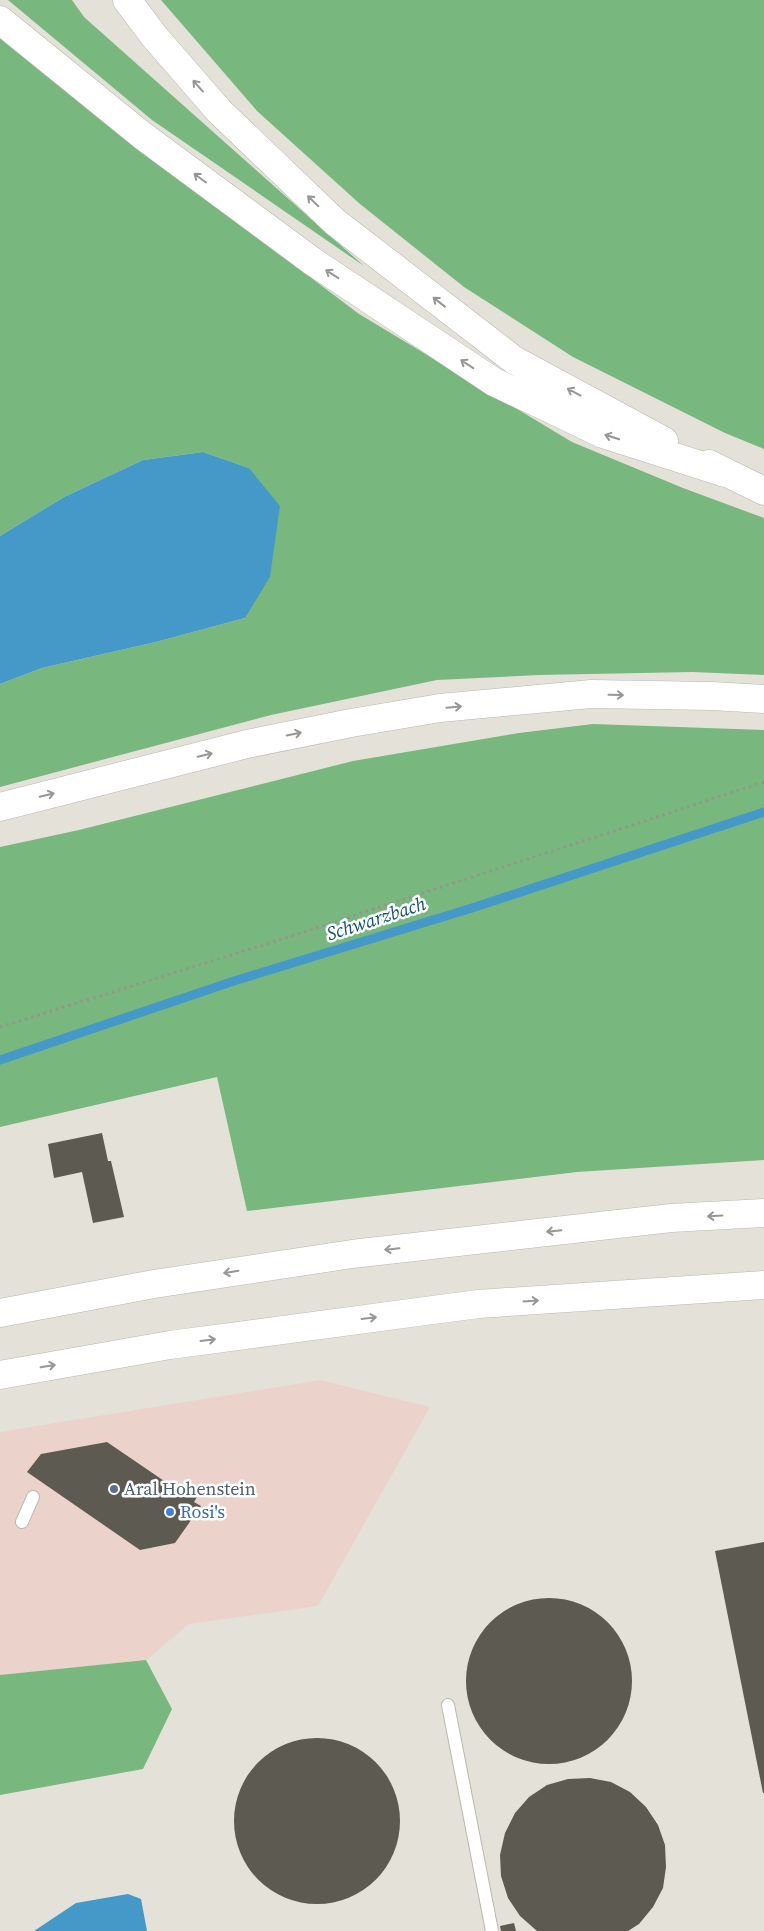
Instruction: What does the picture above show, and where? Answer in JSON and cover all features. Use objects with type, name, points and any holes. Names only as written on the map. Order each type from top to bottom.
[{"type":"highway","points":[[127,0],[154,36],[219,111],[335,222],[514,360],[725,473],[764,491]]},
{"type":"highway","points":[[0,20],[143,136],[304,255],[494,382],[603,434],[725,473]]},
{"type":"highway","points":[[0,807],[247,744],[351,723],[440,708],[591,694],[764,699]]},
{"type":"highway","points":[[0,1313],[154,1284],[352,1254],[672,1218],[764,1213]]},
{"type":"highway","points":[[0,1375],[170,1344],[478,1304],[764,1285]]},
{"type":"lane","points":[[22,1522],[33,1497]]},
{"type":"lane","points":[[448,1705],[492,1931]]},
{"type":"path","points":[[0,1027],[283,938],[764,782]]},
{"type":"shaded area","points":[[321,1380],[430,1407],[318,1606],[189,1624],[146,1660],[0,1675],[0,1432]]},
{"type":"green space","points":[[8,0],[72,0],[84,17],[364,266],[152,120]]},
{"type":"green space","points":[[161,0],[764,0],[764,449],[725,433],[573,357],[464,287],[360,204],[257,111]]},
{"type":"green space","points":[[0,32],[138,147],[359,314],[572,442],[683,488],[764,518],[764,675],[692,672],[539,675],[437,680],[271,715],[0,787],[0,684],[42,668],[156,642],[245,618],[249,468],[203,452],[143,460],[64,497],[0,536]]},
{"type":"green space","points":[[593,724],[764,730],[764,1160],[577,1172],[247,1211],[217,1077],[0,1127],[0,847],[79,830],[353,761],[519,733]]},
{"type":"green space","points":[[146,1660],[172,1709],[143,1769],[0,1795],[0,1675]]},
{"type":"water","points":[[203,452],[249,468],[280,506],[270,577],[245,618],[156,642],[42,668],[0,684],[0,536],[64,497],[143,460]]},
{"type":"water","points":[[128,1894],[141,1899],[147,1931],[34,1931],[76,1903]]},
{"type":"building","points":[[102,1133],[108,1161],[111,1161],[124,1217],[93,1223],[82,1172],[54,1178],[48,1144]]},
{"type":"building","name":"Aral Hohenstein","points":[[107,1442],[170,1485],[173,1481],[197,1497],[194,1502],[201,1506],[175,1543],[140,1550],[27,1472],[41,1454]]},
{"type":"building","points":[[764,1542],[764,1793],[763,1793],[715,1551]]},
{"type":"building","points":[[557,1598],[581,1604],[608,1622],[626,1649],[631,1665],[631,1697],[626,1713],[608,1740],[595,1750],[573,1761],[541,1764],[517,1758],[496,1745],[485,1734],[469,1705],[466,1673],[472,1649],[485,1628],[496,1617],[525,1601]]},
{"type":"building","points":[[325,1738],[349,1744],[376,1762],[394,1789],[399,1805],[399,1837],[394,1853],[376,1880],[363,1890],[341,1901],[309,1904],[285,1898],[264,1885],[253,1874],[237,1845],[234,1813],[240,1789],[253,1768],[264,1757],[293,1741]]},
{"type":"building","points":[[590,1778],[611,1782],[630,1792],[646,1807],[658,1825],[665,1845],[666,1867],[663,1888],[653,1907],[639,1924],[628,1931],[537,1931],[520,1916],[508,1898],[501,1876],[500,1855],[505,1833],[515,1813],[529,1797],[547,1785],[568,1779]]},
{"type":"building","points":[[514,1923],[516,1931],[501,1931],[500,1926]]},
{"type":"waterway","name":"Schwarzbach","points":[[0,1060],[234,981],[472,908],[764,812]]},
{"type":"place","name":"Aral Hohenstein","points":[[114,1489]]},
{"type":"place","name":"Rosi's","points":[[170,1512]]}]
